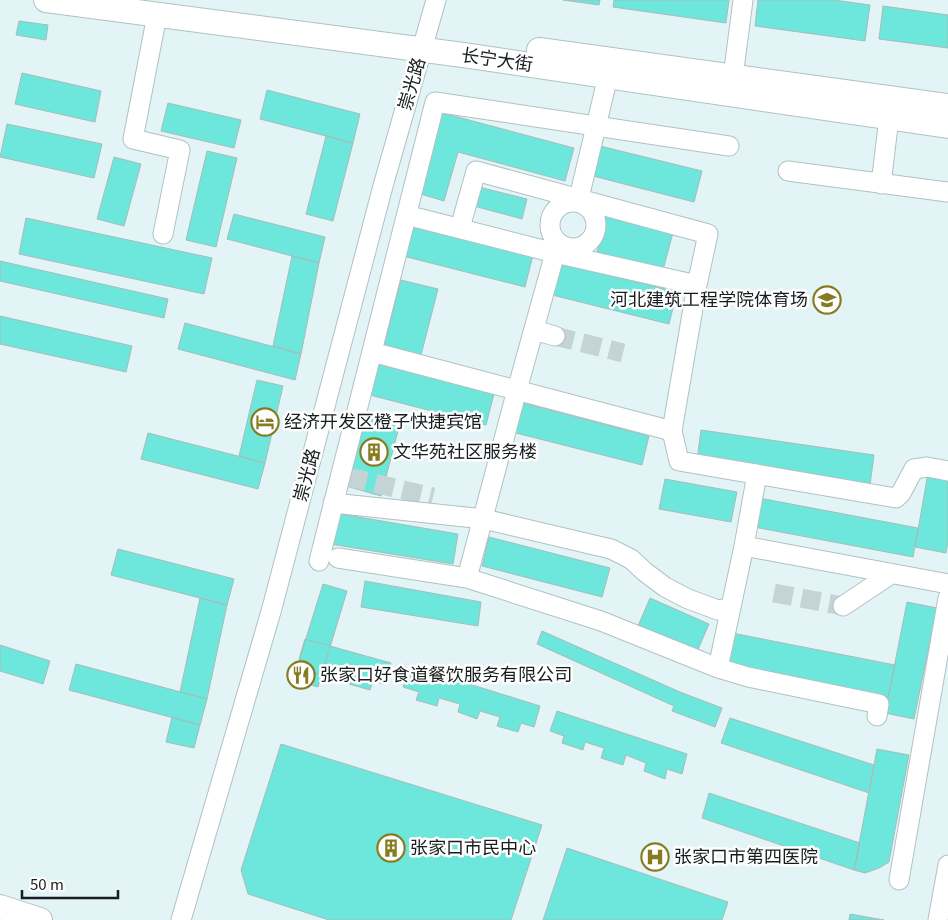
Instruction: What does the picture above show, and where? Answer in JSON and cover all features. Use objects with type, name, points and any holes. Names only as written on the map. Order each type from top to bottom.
[{"type":"main road","name":"长宁大街","points":[[46,0],[164,7],[424,43],[733,77],[948,106]]},
{"type":"main road","name":"长宁大街","points":[[424,43],[608,76],[948,126]]},
{"type":"main road","points":[[0,907],[40,920]]},
{"type":"street","name":"崇光路","points":[[181,920],[272,608],[384,186],[436,0]]},
{"type":"street","points":[[733,77],[743,0]]},
{"type":"street","points":[[162,234],[180,150],[133,139],[164,7]]},
{"type":"street","points":[[578,200],[608,76]]},
{"type":"street","points":[[319,561],[333,504],[344,476],[372,352],[435,102],[729,146]]},
{"type":"street","points":[[881,184],[889,118]]},
{"type":"street","points":[[460,228],[476,171],[708,234],[697,284],[672,431],[679,461],[896,498],[914,469],[928,468],[948,471]]},
{"type":"street","points":[[788,171],[948,192]]},
{"type":"street","points":[[468,578],[517,390],[557,248],[550,230],[552,214],[556,208],[563,204],[578,200],[591,210],[595,216],[596,224],[592,238],[587,244],[572,248],[557,248]]},
{"type":"street","points":[[418,218],[557,248],[697,284]]},
{"type":"street","points":[[534,330],[555,336]]},
{"type":"street","points":[[372,352],[672,431]]},
{"type":"street","points":[[309,467],[344,476]]},
{"type":"street","points":[[718,668],[757,474]]},
{"type":"street","points":[[333,504],[484,519],[611,549],[631,559],[665,587],[688,599],[718,610],[731,608]]},
{"type":"street","points":[[744,546],[948,584]]},
{"type":"street","points":[[338,558],[468,578],[601,621],[718,668],[748,677],[879,704],[877,716]]},
{"type":"street","points":[[843,606],[891,574]]},
{"type":"street","points":[[899,880],[948,598]]},
{"type":"street","points":[[938,920],[948,865]]},
{"type":"building","points":[[563,0],[600,0],[599,5]]},
{"type":"building","points":[[614,0],[729,0],[726,23],[613,7]]},
{"type":"building","points":[[758,0],[834,0],[870,5],[865,41],[755,26]]},
{"type":"building","points":[[883,6],[948,15],[948,48],[879,39]]},
{"type":"building","points":[[19,21],[48,25],[46,40],[16,35]]},
{"type":"building","points":[[22,73],[101,91],[95,122],[15,104]]},
{"type":"building","points":[[267,90],[360,114],[353,143],[260,119]]},
{"type":"building","points":[[168,103],[241,120],[234,148],[161,131]]},
{"type":"building","points":[[439,112],[574,148],[565,181],[458,152],[444,201],[417,193]]},
{"type":"building","points":[[7,124],[102,144],[94,178],[0,157]]},
{"type":"building","points":[[326,136],[353,143],[333,221],[306,214]]},
{"type":"building","points":[[600,146],[702,171],[694,202],[593,176]]},
{"type":"building","points":[[207,151],[237,158],[216,247],[186,240]]},
{"type":"building","points":[[114,157],[141,164],[124,226],[97,219]]},
{"type":"building","points":[[479,187],[527,199],[522,219],[474,206]]},
{"type":"building","points":[[608,211],[674,229],[663,270],[597,252]]},
{"type":"building","points":[[234,214],[325,237],[319,263],[227,239]]},
{"type":"building","points":[[26,218],[212,258],[204,294],[19,254]]},
{"type":"building","points":[[411,224],[533,255],[525,287],[403,256]]},
{"type":"building","points":[[292,256],[319,263],[301,354],[273,346]]},
{"type":"building","points":[[0,261],[168,299],[164,318],[0,281]]},
{"type":"building","points":[[556,262],[677,292],[669,324],[548,294]]},
{"type":"building","points":[[401,280],[438,289],[420,359],[383,349]]},
{"type":"building","points":[[0,316],[132,346],[126,372],[0,344]]},
{"type":"building","points":[[185,323],[301,354],[295,380],[178,349]]},
{"type":"building","points":[[374,363],[494,394],[486,425],[366,394]]},
{"type":"building","points":[[257,380],[283,386],[265,463],[239,456]]},
{"type":"building","points":[[519,402],[649,436],[642,465],[512,432]]},
{"type":"building","name":"文华苑社区服务楼","points":[[364,417],[399,427],[381,496],[346,486]]},
{"type":"building","points":[[701,430],[874,455],[870,485],[697,460]]},
{"type":"building","points":[[148,433],[265,463],[258,489],[141,459]]},
{"type":"building","points":[[928,473],[948,476],[948,541],[946,553],[915,547]]},
{"type":"building","points":[[665,479],[737,492],[731,522],[659,509]]},
{"type":"building","points":[[759,498],[918,528],[913,557],[754,527]]},
{"type":"building","points":[[335,513],[458,534],[453,564],[330,544]]},
{"type":"building","points":[[489,537],[610,568],[602,597],[482,566]]},
{"type":"building","points":[[118,549],[234,579],[227,605],[111,575]]},
{"type":"building","points":[[365,581],[481,602],[478,626],[361,607]]},
{"type":"building","points":[[323,584],[347,591],[318,687],[293,680]]},
{"type":"building","points":[[200,598],[227,605],[207,699],[180,692]]},
{"type":"building","points":[[650,598],[709,624],[697,652],[638,626]]},
{"type":"building","points":[[907,602],[937,608],[914,719],[885,713]]},
{"type":"building","points":[[542,631],[680,692],[722,708],[715,727],[672,711],[674,706],[537,644]]},
{"type":"building","points":[[732,633],[895,665],[888,697],[725,664]]},
{"type":"building","points":[[305,639],[391,663],[384,684],[373,681],[370,690],[349,684],[351,675],[332,669],[330,677],[309,671],[311,663],[299,659]]},
{"type":"building","points":[[0,645],[50,661],[43,684],[0,671]]},
{"type":"building","points":[[76,664],[207,699],[200,725],[69,690]]},
{"type":"building","points":[[411,666],[540,706],[534,727],[521,723],[518,732],[497,726],[500,717],[480,711],[477,719],[458,712],[460,704],[439,698],[437,706],[416,700],[419,692],[403,687]]},
{"type":"building","points":[[557,711],[687,754],[682,774],[667,769],[665,779],[644,771],[646,763],[626,755],[623,765],[601,758],[604,748],[585,742],[583,750],[562,743],[564,736],[550,731]]},
{"type":"building","points":[[172,717],[200,725],[194,748],[166,742]]},
{"type":"building","points":[[730,718],[874,765],[869,793],[721,743]]},
{"type":"building","name":"张家口市民中心","points":[[281,744],[542,825],[511,920],[329,920],[248,894],[241,870]]},
{"type":"building","points":[[877,749],[909,755],[889,862],[865,873],[854,870]]},
{"type":"building","points":[[709,793],[860,843],[854,870],[702,818]]},
{"type":"building","name":"张家口市第四医院","points":[[567,848],[728,902],[722,920],[543,920]]},
{"type":"building","points":[[850,914],[884,920],[849,920]]},
{"type":"tunnel","points":[[555,336],[623,353]]},
{"type":"tunnel","points":[[348,477],[433,497]]},
{"type":"tunnel","points":[[774,593],[843,606]]},
{"type":"place","name":"河北建筑工程学院体育场","points":[[827,300]]},
{"type":"place","name":"经济开发区橙子快捷宾馆","points":[[265,422]]},
{"type":"place","name":"文华苑社区服务楼","points":[[374,452]]},
{"type":"place","name":"张家口好食道餐饮服务有限公司","points":[[301,675]]},
{"type":"place","name":"张家口市民中心","points":[[391,848]]},
{"type":"place","name":"张家口市第四医院","points":[[655,857]]}]
